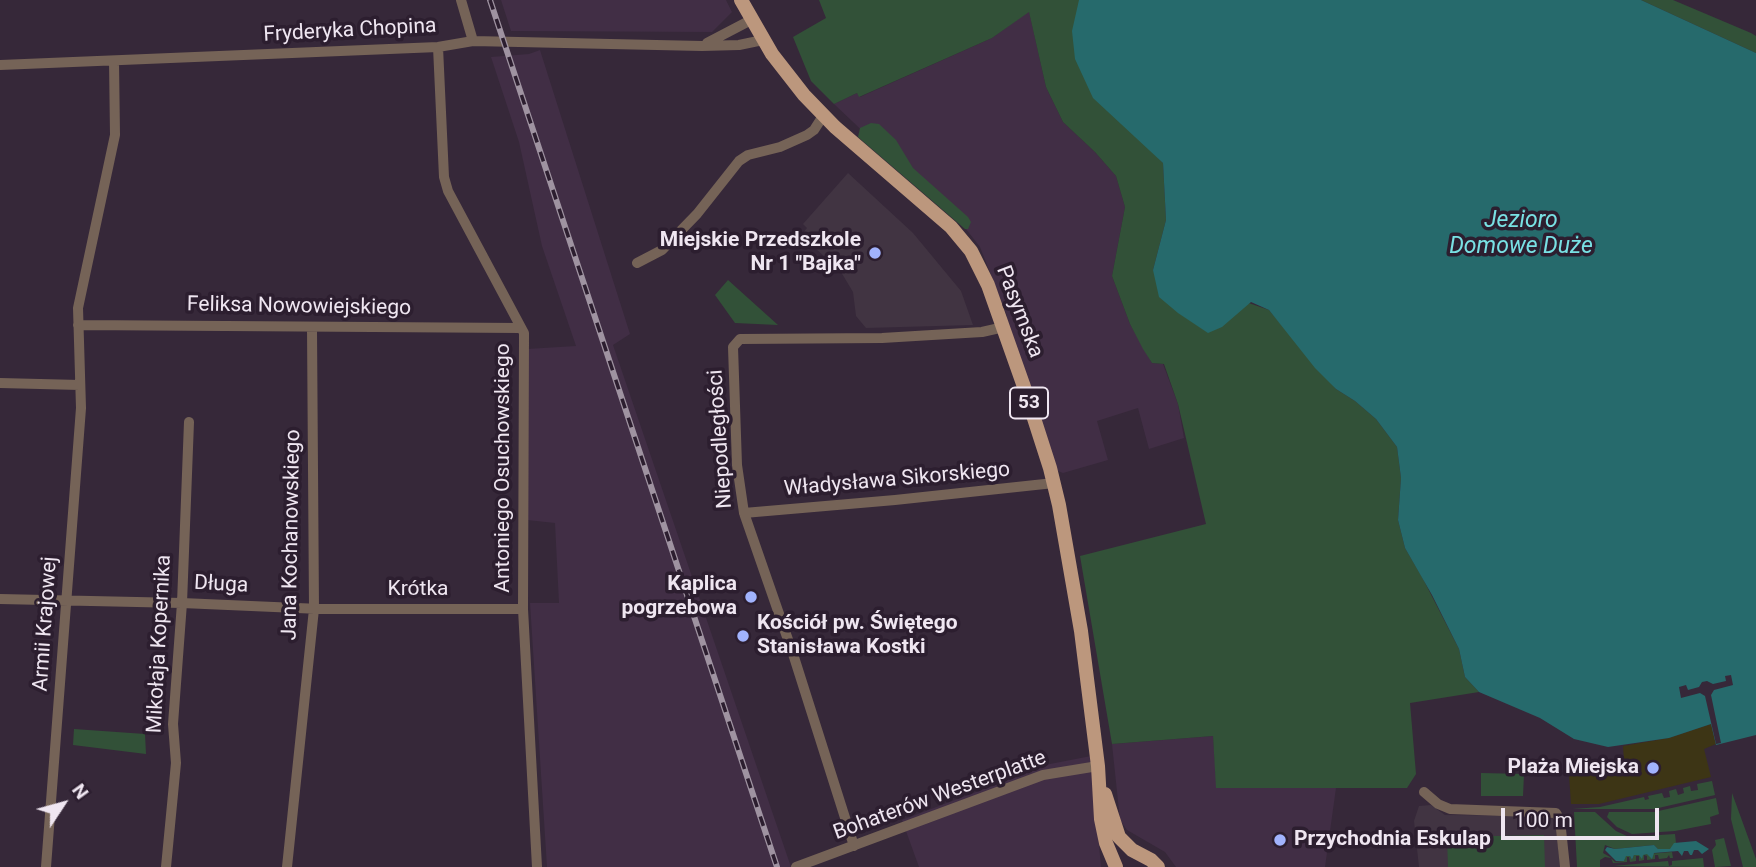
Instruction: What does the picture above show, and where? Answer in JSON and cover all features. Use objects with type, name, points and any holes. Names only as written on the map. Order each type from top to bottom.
[{"type":"main road","name":"Pasymska","points":[[741,0],[763,40],[804,95],[824,116],[951,227],[964,242],[983,273],[1004,327],[1054,483],[1074,584],[1098,766],[1101,818],[1106,844],[1118,867]]},
{"type":"main road","name":"Pasymska","points":[[1098,766],[1119,837],[1125,845],[1140,855]]},
{"type":"main road","name":"53","points":[[1118,867],[1129,858],[1140,855],[1158,867]]},
{"type":"street","points":[[461,0],[473,41]]},
{"type":"street","name":"Fryderyka Chopina","points":[[702,46],[751,20]]},
{"type":"street","name":"Fryderyka Chopina","points":[[0,65],[438,47],[473,41],[702,46],[739,45],[763,40]]},
{"type":"street","name":"Antoniego Osuchowskiego","points":[[438,47],[444,177],[448,191],[524,338],[523,610],[537,867]]},
{"type":"street","name":"Armii Krajowej","points":[[46,867],[81,408],[78,307],[115,135],[114,61]]},
{"type":"street","points":[[637,264],[662,250],[697,214],[738,161],[807,135],[824,116]]},
{"type":"street","name":"Feliksa Nowowiejskiego","points":[[78,325],[186,324],[312,329],[520,328]]},
{"type":"street","name":"Niepodległości","points":[[855,846],[744,513],[737,466],[733,347],[740,339],[882,338],[982,332],[1004,327]]},
{"type":"street","name":"Jana Kochanowskiego","points":[[287,867],[314,609],[312,329]]},
{"type":"street","points":[[0,383],[79,385]]},
{"type":"street","name":"Mikołaja Kopernika","points":[[166,867],[176,763],[173,724],[182,603],[189,422]]},
{"type":"street","name":"Władysława Sikorskiego","points":[[744,513],[1054,483]]},
{"type":"street","name":"Długa","points":[[0,599],[314,609]]},
{"type":"street","name":"Krótka","points":[[314,609],[523,610]]},
{"type":"street","name":"Bohaterów Westerplatte","points":[[796,867],[1043,775],[1098,766]]},
{"type":"street","points":[[1424,792],[1438,804],[1450,809],[1556,813],[1560,820],[1565,867]]},
{"type":"shaded area","points":[[501,0],[726,0],[732,12],[712,32],[511,31]]},
{"type":"shaded area","points":[[819,0],[1079,0],[1148,147],[1163,163],[1166,220],[1153,270],[1269,310],[1336,389],[1376,419],[1397,447],[1401,478],[1398,520],[1405,548],[1459,649],[1465,677],[1479,692],[1410,703],[1416,774],[1407,788],[1216,788],[1213,736],[1112,744],[1080,556],[1206,524],[1178,404],[1164,364],[1152,363],[1143,349],[1130,324],[1112,276],[1125,207],[1116,176],[1063,122],[1046,87],[1029,12],[992,38],[859,97],[857,93],[834,104],[811,81],[793,37],[826,18]]},
{"type":"shaded area","points":[[1641,0],[1673,0],[1751,33],[1756,36],[1756,53]]},
{"type":"shaded area","points":[[1029,11],[1046,87],[1063,122],[1116,176],[1125,207],[1112,276],[1130,324],[1152,363],[1163,364],[1178,404],[1184,438],[1149,449],[1138,408],[1097,421],[1108,460],[1063,473],[1050,468],[1004,327],[1007,316],[980,247],[966,229],[834,104],[857,93],[860,97],[992,38]]},
{"type":"shaded area","points":[[540,50],[630,334],[613,345],[791,867],[547,867],[530,603],[559,603],[555,523],[527,520],[527,349],[576,346],[542,246],[519,142],[491,57],[529,54]]},
{"type":"shaded area","points":[[871,123],[879,124],[896,140],[913,168],[968,217],[971,222],[968,229],[858,137],[860,128]]},
{"type":"shaded area","name":"Miejskie Przedszkole Nr 1 \"Bajka\"","points":[[848,173],[913,233],[961,291],[973,325],[866,328],[856,316],[853,292],[841,272],[801,235],[807,228],[803,224]]},
{"type":"shaded area","points":[[728,280],[778,325],[735,323],[715,295]]},
{"type":"shaded area","points":[[74,729],[145,734],[146,754],[73,745]]},
{"type":"shaded area","points":[[1213,736],[1217,788],[1336,788],[1325,867],[1176,867],[1165,852],[1127,830],[1120,820],[1112,744]]},
{"type":"shaded area","points":[[1091,756],[1101,867],[919,867],[902,820],[1050,764]]},
{"type":"shaded area","points":[[1481,773],[1524,774],[1523,796],[1481,796]]},
{"type":"shaded area","points":[[1712,781],[1715,795],[1654,809],[1572,809],[1600,807],[1644,797],[1645,800],[1649,799],[1648,796],[1662,793],[1664,798],[1670,797],[1669,791],[1676,789],[1678,795],[1684,793],[1683,788],[1690,786],[1691,791],[1698,790],[1697,784]]},
{"type":"shaded area","points":[[1732,793],[1756,859],[1756,867],[1743,867],[1731,819]]},
{"type":"shaded area","points":[[1716,798],[1719,814],[1710,817],[1711,824],[1675,831],[1632,834],[1617,827],[1607,817],[1609,812],[1654,812]]},
{"type":"shaded area","points":[[1431,805],[1445,815],[1555,816],[1560,867],[1419,867],[1414,821],[1419,806]]},
{"type":"shaded area","points":[[1574,812],[1595,812],[1616,831],[1629,837],[1675,834],[1676,843],[1671,849],[1658,849],[1654,845],[1615,849],[1605,845],[1603,853],[1611,858],[1600,860],[1600,867],[1577,867]]},
{"type":"shaded area","points":[[1544,835],[1545,867],[1448,867],[1447,837]]},
{"type":"shaded area","points":[[1724,838],[1731,866],[1715,867],[1712,850],[1716,845],[1715,840]]},
{"type":"shaded area","points":[[1672,852],[1673,858],[1669,855],[1659,859],[1658,855],[1655,855],[1655,859],[1647,860],[1644,855],[1644,860],[1639,861],[1639,856],[1636,856],[1636,861],[1630,862],[1627,857],[1627,862],[1613,863],[1611,858],[1615,862],[1624,861],[1625,856],[1630,856],[1632,860],[1634,855]]},
{"type":"shaded area","points":[[1703,858],[1704,867],[1613,866],[1668,861],[1669,866],[1672,861]]},
{"type":"sand","name":"Plaża Miejska","points":[[1711,724],[1716,744],[1704,749],[1711,777],[1599,804],[1571,804],[1569,775],[1624,761],[1623,746],[1669,738]]},
{"type":"water","name":"Jezioro Domowe Duże","points":[[1079,0],[1641,0],[1756,53],[1756,735],[1716,745],[1711,724],[1669,738],[1608,747],[1574,739],[1540,718],[1479,692],[1465,677],[1459,649],[1405,548],[1398,520],[1401,478],[1397,447],[1376,419],[1336,389],[1315,368],[1269,310],[1251,302],[1222,327],[1208,333],[1159,297],[1153,270],[1166,220],[1163,163],[1093,98],[1075,59],[1072,31]]},
{"type":"water","points":[[1696,841],[1709,849],[1702,854],[1694,850],[1692,855],[1684,851],[1682,856],[1678,851],[1654,853],[1652,859],[1647,854],[1643,855],[1642,859],[1639,855],[1634,855],[1632,860],[1630,856],[1626,856],[1624,861],[1616,861],[1605,850],[1607,847],[1615,849],[1654,845],[1658,849],[1670,849],[1674,843]]},
{"type":"pier","points":[[1731,675],[1733,685],[1714,690],[1711,695],[1721,743],[1716,744],[1705,696],[1700,693],[1681,698],[1679,687],[1686,685],[1688,690],[1699,687],[1702,682],[1713,684],[1726,681],[1725,676]]},
{"type":"railway","points":[[490,0],[777,867]]},
{"type":"place","name":"Miejskie Przedszkole Nr 1 \"Bajka\"","points":[[875,253]]},
{"type":"place","name":"Kaplica pogrzebowa","points":[[751,597]]},
{"type":"place","name":"Kościół pw. Świętego Stanisława Kostki","points":[[743,636]]},
{"type":"place","name":"Plaża Miejska","points":[[1653,768]]},
{"type":"place","name":"Przychodnia Eskulap","points":[[1280,840]]}]
